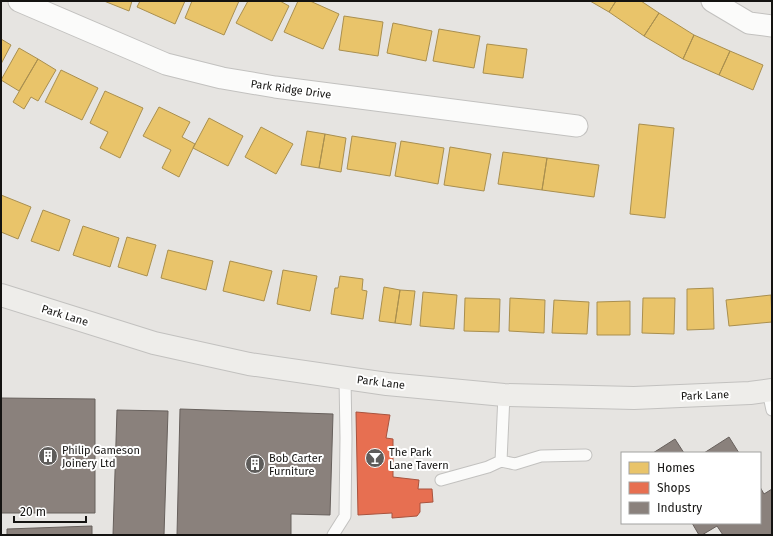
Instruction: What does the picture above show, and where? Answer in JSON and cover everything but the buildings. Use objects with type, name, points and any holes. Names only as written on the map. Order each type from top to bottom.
[{"type":"main road","name":"Park Lane","points":[[1,295],[154,343],[249,364],[387,384],[504,395],[634,398],[750,393],[770,397]]},
{"type":"street","name":"Park Ridge Drive","points":[[19,1],[166,64],[222,78],[275,87],[577,126]]},
{"type":"street","points":[[712,1],[749,23],[772,26]]},
{"type":"lane","points":[[333,535],[345,516],[345,378]]},
{"type":"lane","points":[[501,461],[504,395]]},
{"type":"lane","points":[[441,480],[488,467],[501,461],[515,464],[541,456],[586,456]]},
{"type":"place","name":"Philip Gameson Joinery Ltd","points":[[48,456]]},
{"type":"place","name":"The Park Lane Tavern","points":[[375,458]]},
{"type":"place","name":"Bob Carter Furniture","points":[[255,464]]}]
